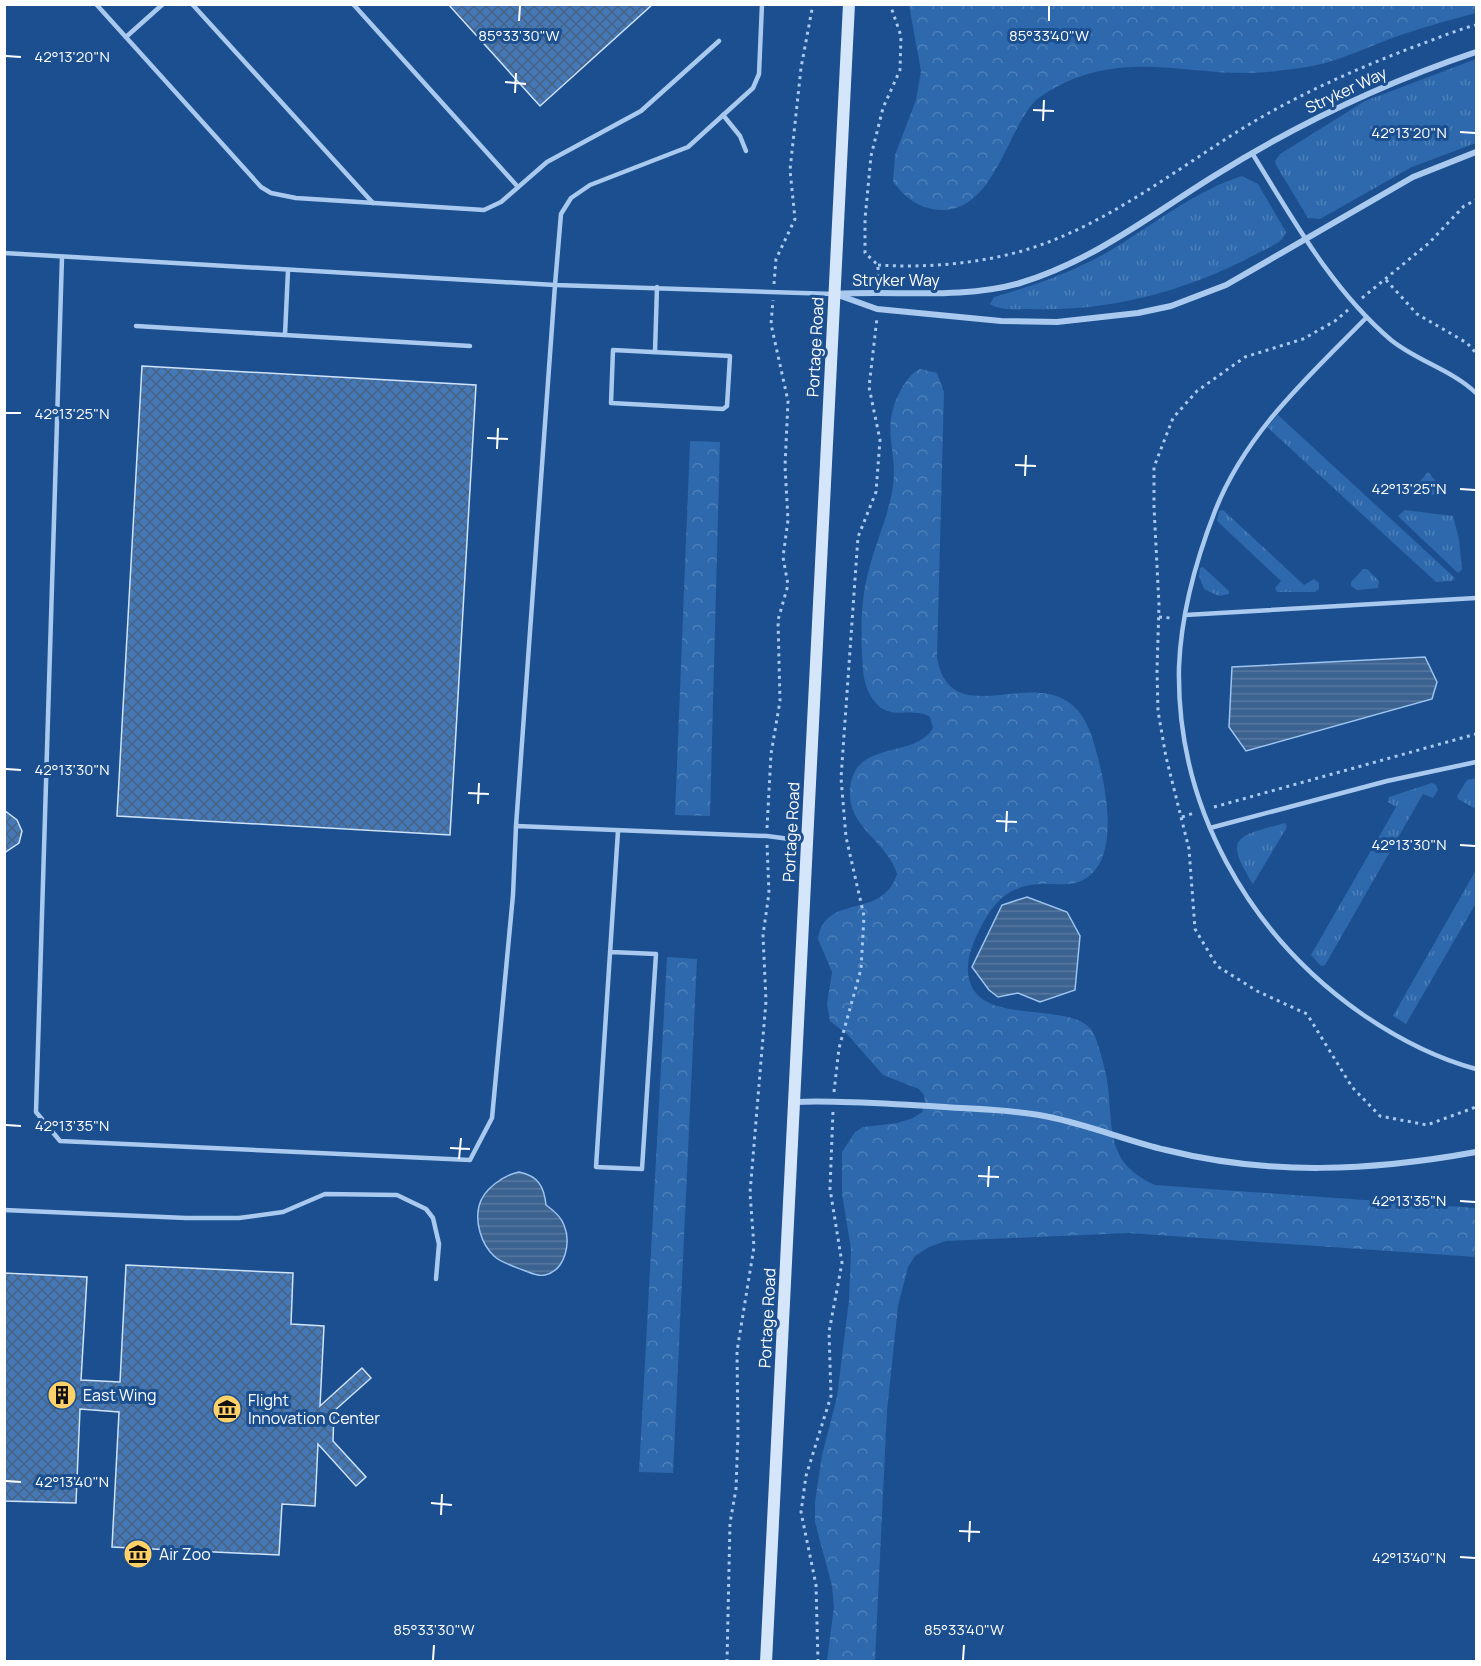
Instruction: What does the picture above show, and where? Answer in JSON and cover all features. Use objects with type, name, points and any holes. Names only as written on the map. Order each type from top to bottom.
[{"type":"main road","name":"Portage Road","points":[[766,1662],[849,4]]},
{"type":"street","name":"Stryker Way","points":[[834,294],[878,291],[952,294],[1018,283],[1048,273],[1102,248],[1252,153],[1361,96],[1476,52]]},
{"type":"street","name":"Stryker Way","points":[[834,294],[877,309],[1001,321],[1095,320],[1138,313],[1191,299],[1226,285],[1413,177],[1476,152]]},
{"type":"street","points":[[794,1102],[834,1101],[1040,1115],[1080,1124],[1165,1150],[1232,1163],[1276,1168],[1320,1170],[1375,1168],[1476,1152]]},
{"type":"lane","points":[[96,4],[261,187],[271,194],[296,198],[484,210],[501,202],[547,162],[642,111],[720,41]]},
{"type":"lane","points":[[126,37],[163,4]]},
{"type":"lane","points":[[192,4],[373,203]]},
{"type":"lane","points":[[353,4],[518,188]]},
{"type":"lane","points":[[62,257],[36,1112],[60,1141],[470,1160],[492,1118],[513,895],[516,826],[561,214],[571,198],[590,185],[688,147],[753,88],[759,74],[762,4]]},
{"type":"lane","points":[[723,115],[740,136],[746,151]]},
{"type":"lane","points":[[1252,153],[1306,239],[1366,318],[1404,350],[1445,371],[1476,393]]},
{"type":"lane","points":[[4,252],[555,285],[834,294]]},
{"type":"lane","points":[[285,335],[288,270]]},
{"type":"lane","points":[[655,352],[657,287]]},
{"type":"lane","points":[[1366,318],[1273,413],[1255,438],[1216,510],[1194,576],[1185,615],[1179,667],[1180,694],[1190,764],[1210,828],[1244,894],[1260,919],[1312,976],[1344,1001],[1401,1039],[1430,1053],[1476,1069]]},
{"type":"lane","points":[[136,326],[470,346]]},
{"type":"lane","points":[[613,350],[655,352],[730,356],[727,406],[723,408],[611,403],[613,350]]},
{"type":"lane","points":[[1185,615],[1476,598]]},
{"type":"lane","points":[[1210,828],[1387,781],[1476,762]]},
{"type":"lane","points":[[516,826],[767,836],[807,841]]},
{"type":"lane","points":[[611,952],[656,954],[642,1169],[596,1167],[618,831]]},
{"type":"lane","points":[[4,1210],[186,1218],[239,1218],[284,1212],[325,1194],[398,1195],[426,1209],[433,1218],[439,1244],[436,1279]]},
{"type":"path","points":[[890,4],[901,36],[900,70],[883,108],[871,156],[865,219],[866,253],[878,265],[918,267],[1021,251],[1053,240],[1105,214],[1235,133],[1311,91],[1392,55],[1476,25]]},
{"type":"path","points":[[1476,200],[1464,207],[1429,243],[1335,321],[1303,339],[1245,357],[1197,391],[1173,418],[1154,466],[1159,617],[1158,711],[1166,757],[1189,849],[1196,929],[1217,966],[1257,991],[1307,1014],[1352,1087],[1380,1116],[1427,1125],[1476,1107]]},
{"type":"path","points":[[878,265],[878,291]]},
{"type":"path","points":[[1386,280],[1417,314],[1467,343],[1476,353]]},
{"type":"path","points":[[818,1662],[816,1585],[801,1512],[806,1476],[831,1396],[829,1332],[842,1263],[830,1189],[834,1101],[839,1048],[862,959],[864,916],[846,837],[841,778],[858,537],[876,492],[880,440],[870,387],[877,309]]},
{"type":"path","points":[[1159,617],[1171,618]]},
{"type":"path","points":[[1214,807],[1476,734]]},
{"type":"path","points":[[1182,817],[1194,813]]},
{"type":"green space","points":[[1476,4],[1476,13],[1307,67],[1250,73],[1145,67],[1093,72],[1062,84],[1035,101],[987,184],[960,207],[942,210],[927,208],[909,198],[893,182],[895,155],[916,100],[921,71],[909,5]]},
{"type":"green space","points":[[1476,59],[1476,143],[1412,167],[1320,219],[1308,218],[1276,165],[1275,161],[1280,154],[1365,101]]},
{"type":"green space","points":[[1242,176],[1258,184],[1286,232],[1282,239],[1270,247],[1204,278],[1119,303],[1060,309],[1009,309],[990,304],[994,297],[1079,267],[1123,243],[1206,191]]},
{"type":"green space","points":[[920,369],[937,373],[944,392],[937,657],[947,682],[963,694],[985,696],[1034,693],[1058,697],[1078,711],[1093,740],[1106,797],[1108,820],[1106,841],[1101,860],[1091,874],[1075,883],[1039,884],[1018,888],[1002,898],[989,913],[970,954],[969,979],[977,995],[992,1004],[1073,1018],[1088,1026],[1096,1039],[1105,1069],[1115,1145],[1128,1167],[1155,1185],[1476,1208],[1476,1257],[1128,1233],[946,1241],[929,1247],[915,1256],[908,1267],[898,1306],[887,1411],[875,1661],[827,1661],[834,1607],[832,1586],[815,1522],[815,1502],[822,1455],[837,1397],[849,1300],[851,1249],[842,1194],[842,1152],[855,1132],[863,1127],[897,1123],[913,1118],[922,1112],[925,1103],[924,1095],[919,1089],[883,1075],[848,1035],[830,1021],[827,1004],[832,972],[818,939],[823,925],[831,916],[879,897],[890,888],[897,874],[893,863],[856,817],[850,795],[852,777],[860,765],[871,757],[912,744],[924,738],[933,728],[930,717],[922,714],[891,712],[877,704],[866,686],[862,655],[864,590],[893,486],[890,426],[892,415],[902,388]]},
{"type":"green space","points":[[1278,415],[1455,578],[1452,581],[1436,582],[1267,427]]},
{"type":"green space","points":[[690,441],[720,442],[710,816],[675,815]]},
{"type":"green space","points":[[1428,472],[1441,487],[1442,491],[1437,495],[1421,494],[1413,489]]},
{"type":"green space","points":[[1223,510],[1304,585],[1314,579],[1319,583],[1319,589],[1315,592],[1277,592],[1275,588],[1281,581],[1217,521],[1219,511]]},
{"type":"green space","points":[[1405,510],[1453,516],[1459,539],[1462,570],[1458,573],[1398,516]]},
{"type":"green space","points":[[1203,567],[1229,591],[1229,594],[1219,596],[1204,589],[1199,576],[1200,568]]},
{"type":"green space","points":[[1363,569],[1367,569],[1379,581],[1378,588],[1357,590],[1351,586],[1351,582]]},
{"type":"green space","points":[[1476,778],[1476,807],[1474,808],[1458,799],[1457,796],[1467,780]]},
{"type":"green space","points":[[1432,783],[1438,790],[1433,798],[1423,794],[1325,965],[1321,966],[1311,955],[1396,807],[1388,802],[1389,797]]},
{"type":"green space","points":[[1285,823],[1287,827],[1253,884],[1238,856],[1237,847],[1240,840],[1256,831]]},
{"type":"green space","points":[[1476,870],[1476,903],[1406,1024],[1393,1016]]},
{"type":"green space","points":[[667,957],[697,959],[673,1473],[639,1472]]},
{"type":"shaded area","points":[[1425,657],[1437,682],[1432,699],[1246,751],[1229,727],[1232,667]]},
{"type":"shaded area","points":[[1027,897],[1067,912],[1080,936],[1075,990],[1040,1002],[1018,993],[998,997],[989,990],[972,967],[1002,905]]},
{"type":"shaded area","points":[[519,1172],[531,1176],[539,1183],[544,1192],[546,1205],[561,1219],[566,1232],[567,1247],[562,1261],[552,1272],[545,1275],[534,1274],[497,1258],[489,1251],[480,1232],[478,1212],[481,1200],[489,1189],[501,1180]]},
{"type":"building","points":[[448,4],[653,4],[540,106]]},
{"type":"building","points":[[142,366],[476,385],[450,835],[117,816]]},
{"type":"building","points":[[4,810],[17,820],[22,831],[19,843],[4,853]]},
{"type":"building","name":"Flight Innovation Center","points":[[126,1265],[293,1273],[291,1324],[324,1326],[320,1406],[362,1368],[371,1378],[334,1411],[333,1441],[366,1477],[356,1486],[318,1444],[315,1506],[282,1504],[279,1555],[112,1547],[119,1412],[80,1409],[76,1503],[4,1501],[4,1273],[87,1277],[81,1380],[120,1382]]},
{"type":"place","name":"East Wing","points":[[62,1395]]},
{"type":"place","name":"Flight Innovation Center","points":[[227,1409]]},
{"type":"place","name":"Air Zoo","points":[[138,1554]]}]
